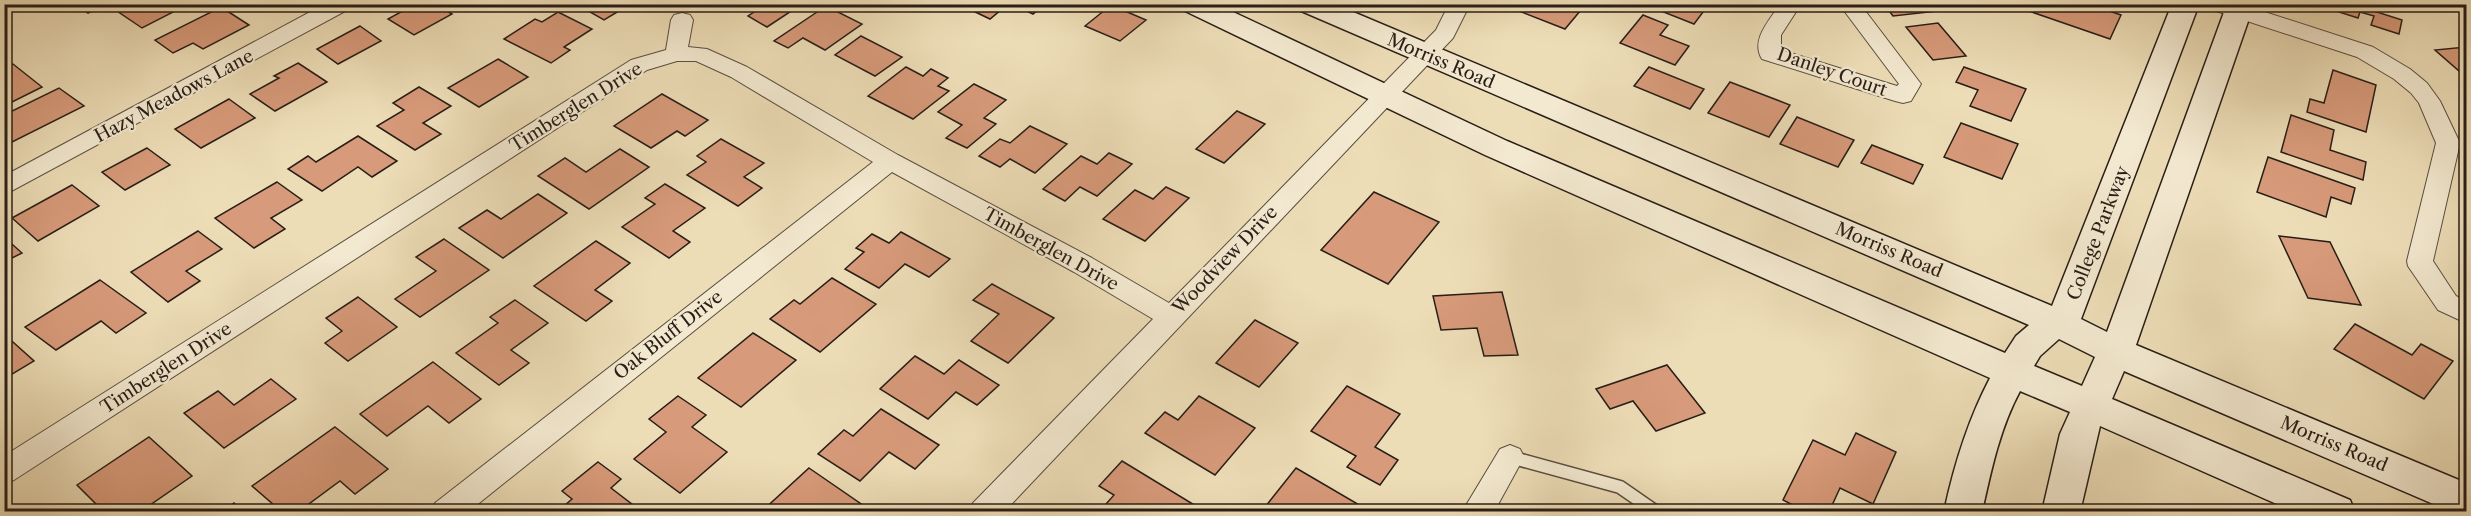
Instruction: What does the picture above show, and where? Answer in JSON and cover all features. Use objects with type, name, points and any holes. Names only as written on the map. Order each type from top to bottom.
[{"type":"main road","points":[[1193,4],[1506,153],[2336,512]]},
{"type":"main road","name":"Morriss Road","points":[[1309,4],[2056,322],[2116,352],[2466,500]]},
{"type":"main road","name":"College Parkway","points":[[1963,512],[1971,474],[1991,412],[2028,346],[2067,313],[2186,4]]},
{"type":"main road","points":[[2061,512],[2074,449],[2116,352],[2232,7]]},
{"type":"street","name":"Woodview Drive","points":[[984,512],[1445,33],[1460,4]]},
{"type":"street","name":"Danley Court","points":[[1791,4],[1770,35],[1770,54],[1903,96],[1910,84],[1849,4]]},
{"type":"street","name":"Hazy Meadows Lane","points":[[4,187],[335,6]]},
{"type":"street","points":[[2232,7],[2351,46],[2402,74],[2419,88],[2429,101],[2448,143],[2466,159]]},
{"type":"street","points":[[676,54],[682,20]]},
{"type":"street","name":"Timberglen Drive","points":[[4,471],[639,65],[676,54],[699,54],[739,72],[890,160],[1083,265],[1171,317]]},
{"type":"street","points":[[2448,143],[2420,261],[2421,266],[2447,303],[2466,313]]},
{"type":"street","name":"Oak Bluff Drive","points":[[446,512],[890,160]]},
{"type":"street","points":[[1477,512],[1491,493],[1510,457]]},
{"type":"lane","points":[[1510,457],[1620,487],[1656,512]]},
{"type":"building","points":[[76,4],[105,4],[88,13]]},
{"type":"building","points":[[130,4],[179,4],[183,7],[142,28],[117,11]]},
{"type":"building","points":[[415,4],[436,4],[452,14],[414,35],[388,19]]},
{"type":"building","points":[[576,4],[629,4],[629,5],[604,20]]},
{"type":"building","points":[[766,4],[802,4],[767,27],[748,16]]},
{"type":"building","points":[[975,4],[1008,4],[990,19],[969,9]]},
{"type":"building","points":[[1012,4],[1045,4],[1033,14]]},
{"type":"building","points":[[1508,4],[1586,4],[1565,29],[1506,6]]},
{"type":"building","points":[[1667,4],[1709,4],[1694,24],[1661,11]]},
{"type":"building","points":[[1884,4],[1952,4],[1956,9],[1893,16]]},
{"type":"building","points":[[2022,4],[2089,4],[2121,15],[2110,39],[2020,8]]},
{"type":"building","points":[[2314,4],[2352,4],[2402,20],[2399,34],[2371,25],[2374,16],[2360,12],[2358,18]]},
{"type":"building","points":[[1111,5],[1146,20],[1120,41],[1085,26]]},
{"type":"building","points":[[826,6],[862,24],[825,50],[803,38],[788,48],[774,41]]},
{"type":"building","points":[[221,7],[249,25],[203,49],[193,43],[173,53],[155,40]]},
{"type":"building","points":[[558,12],[592,29],[564,47],[570,50],[551,63],[504,39],[535,19],[542,22]]},
{"type":"building","points":[[1643,15],[1668,25],[1660,35],[1689,46],[1675,65],[1620,43]]},
{"type":"building","points":[[1938,23],[1966,56],[1933,60],[1906,27]]},
{"type":"building","points":[[360,26],[381,41],[338,64],[317,49]]},
{"type":"building","points":[[861,36],[902,57],[875,76],[835,55]]},
{"type":"building","points":[[2466,47],[2466,77],[2435,50]]},
{"type":"building","points":[[498,59],[528,77],[479,107],[448,88]]},
{"type":"building","points":[[298,63],[327,82],[275,111],[250,94],[279,78],[274,76]]},
{"type":"building","points":[[13,64],[42,87],[4,106],[4,68]]},
{"type":"building","points":[[906,67],[923,76],[931,69],[948,78],[938,86],[949,91],[913,119],[868,96]]},
{"type":"building","points":[[1649,67],[1704,89],[1690,109],[1634,86]]},
{"type":"building","points":[[1964,67],[2026,89],[2011,121],[1970,106],[1978,90],[1956,82]]},
{"type":"building","points":[[2333,70],[2376,85],[2366,132],[2307,112],[2310,99],[2324,103]]},
{"type":"building","points":[[1730,82],[1790,105],[1769,137],[1708,113]]},
{"type":"building","points":[[974,84],[1006,100],[984,118],[996,124],[967,148],[946,138],[962,125],[938,112]]},
{"type":"building","points":[[419,87],[451,106],[423,123],[441,134],[415,150],[377,126],[404,110],[393,103]]},
{"type":"building","points":[[59,88],[84,106],[4,146],[4,115]]},
{"type":"building","points":[[662,94],[708,120],[685,136],[677,131],[651,148],[614,126]]},
{"type":"building","points":[[229,99],[255,118],[201,148],[175,129]]},
{"type":"building","points":[[1237,111],[1265,124],[1224,163],[1196,149]]},
{"type":"building","points":[[2291,115],[2334,130],[2330,150],[2366,162],[2363,180],[2281,152]]},
{"type":"building","points":[[1797,117],[1854,140],[1838,167],[1780,144]]},
{"type":"building","points":[[1961,123],[2018,144],[2002,179],[1944,157]]},
{"type":"building","points":[[1030,126],[1067,144],[1035,173],[1010,159],[1000,167],[979,156],[1000,139],[1010,143]]},
{"type":"building","points":[[358,136],[397,161],[372,177],[358,167],[322,191],[288,169],[308,156],[316,162]]},
{"type":"building","points":[[721,139],[764,163],[744,177],[762,188],[738,206],[687,175],[706,162],[697,156]]},
{"type":"building","points":[[1872,145],[1923,165],[1913,184],[1861,163]]},
{"type":"building","points":[[147,148],[170,165],[125,190],[102,172]]},
{"type":"building","points":[[620,149],[649,167],[589,209],[538,176],[565,158],[586,172]]},
{"type":"building","points":[[1109,153],[1132,164],[1097,196],[1080,187],[1065,201],[1043,189],[1081,156],[1097,164]]},
{"type":"building","points":[[2268,157],[2355,188],[2351,204],[2331,197],[2326,217],[2257,192]]},
{"type":"building","points":[[277,182],[302,200],[271,218],[285,229],[254,248],[215,218]]},
{"type":"building","points":[[665,184],[705,208],[673,231],[690,242],[669,258],[622,227],[655,204],[645,198]]},
{"type":"building","points":[[72,185],[99,206],[38,241],[12,218]]},
{"type":"building","points":[[1166,187],[1189,198],[1145,241],[1103,219],[1135,190],[1153,199]]},
{"type":"building","points":[[1374,192],[1439,222],[1388,284],[1321,250]]},
{"type":"building","points":[[538,194],[567,213],[503,258],[459,228],[487,210],[501,219]]},
{"type":"building","points":[[198,231],[222,249],[186,271],[200,281],[168,302],[131,272]]},
{"type":"building","points":[[901,232],[950,259],[929,277],[905,264],[879,288],[845,269],[864,252],[856,248],[872,234],[889,243]]},
{"type":"building","points":[[2279,236],[2330,242],[2361,305],[2308,298]]},
{"type":"building","points":[[4,237],[22,253],[4,262]]},
{"type":"building","points":[[444,239],[489,270],[420,317],[395,299],[436,271],[416,257]]},
{"type":"building","points":[[596,241],[630,263],[595,290],[612,301],[586,321],[534,286]]},
{"type":"building","points":[[832,278],[876,304],[820,352],[770,319],[794,300],[800,304]]},
{"type":"building","points":[[100,280],[146,313],[116,333],[101,321],[56,350],[25,327]]},
{"type":"building","points":[[992,284],[1054,318],[1008,363],[971,341],[999,314],[973,300]]},
{"type":"building","points":[[1502,292],[1518,355],[1484,356],[1477,328],[1441,330],[1433,296]]},
{"type":"building","points":[[358,297],[397,327],[348,361],[325,343],[342,331],[326,318]]},
{"type":"building","points":[[515,300],[548,323],[511,350],[529,363],[499,385],[456,353],[498,323],[490,317]]},
{"type":"building","points":[[1255,320],[1298,343],[1259,387],[1216,363]]},
{"type":"building","points":[[2355,324],[2412,355],[2421,344],[2453,361],[2424,399],[2334,349]]},
{"type":"building","points":[[753,333],[796,360],[741,407],[698,378]]},
{"type":"building","points":[[4,334],[34,361],[4,379]]},
{"type":"building","points":[[915,356],[944,374],[959,360],[999,385],[977,405],[956,392],[928,419],[880,389]]},
{"type":"building","points":[[433,362],[481,399],[449,423],[428,406],[387,436],[360,414]]},
{"type":"building","points":[[1667,365],[1705,413],[1656,431],[1633,401],[1610,409],[1596,389]]},
{"type":"building","points":[[271,379],[296,399],[224,448],[184,413],[218,391],[234,405]]},
{"type":"building","points":[[1347,386],[1400,414],[1375,447],[1398,460],[1380,485],[1347,467],[1356,456],[1311,431]]},
{"type":"building","points":[[678,396],[706,415],[692,427],[727,452],[680,493],[634,459],[666,432],[649,419]]},
{"type":"building","points":[[1199,396],[1255,428],[1215,475],[1145,433],[1165,412],[1178,420]]},
{"type":"building","points":[[881,409],[939,445],[915,469],[889,452],[860,481],[818,454],[844,430],[853,436]]},
{"type":"building","points":[[335,427],[388,469],[355,494],[340,481],[298,512],[282,512],[252,486]]},
{"type":"building","points":[[1856,433],[1896,452],[1873,504],[1840,488],[1829,512],[1806,512],[1783,500],[1813,440],[1845,455]]},
{"type":"building","points":[[149,437],[192,476],[140,512],[104,512],[77,485]]},
{"type":"building","points":[[1122,461],[1196,506],[1191,512],[1099,512],[1114,495],[1099,486]]},
{"type":"building","points":[[598,462],[621,479],[611,488],[641,511],[557,512],[572,499],[562,491]]},
{"type":"building","points":[[809,468],[870,510],[761,512]]},
{"type":"building","points":[[1296,468],[1361,506],[1357,512],[1261,512]]},
{"type":"building","points":[[234,503],[243,512],[222,512]]}]
